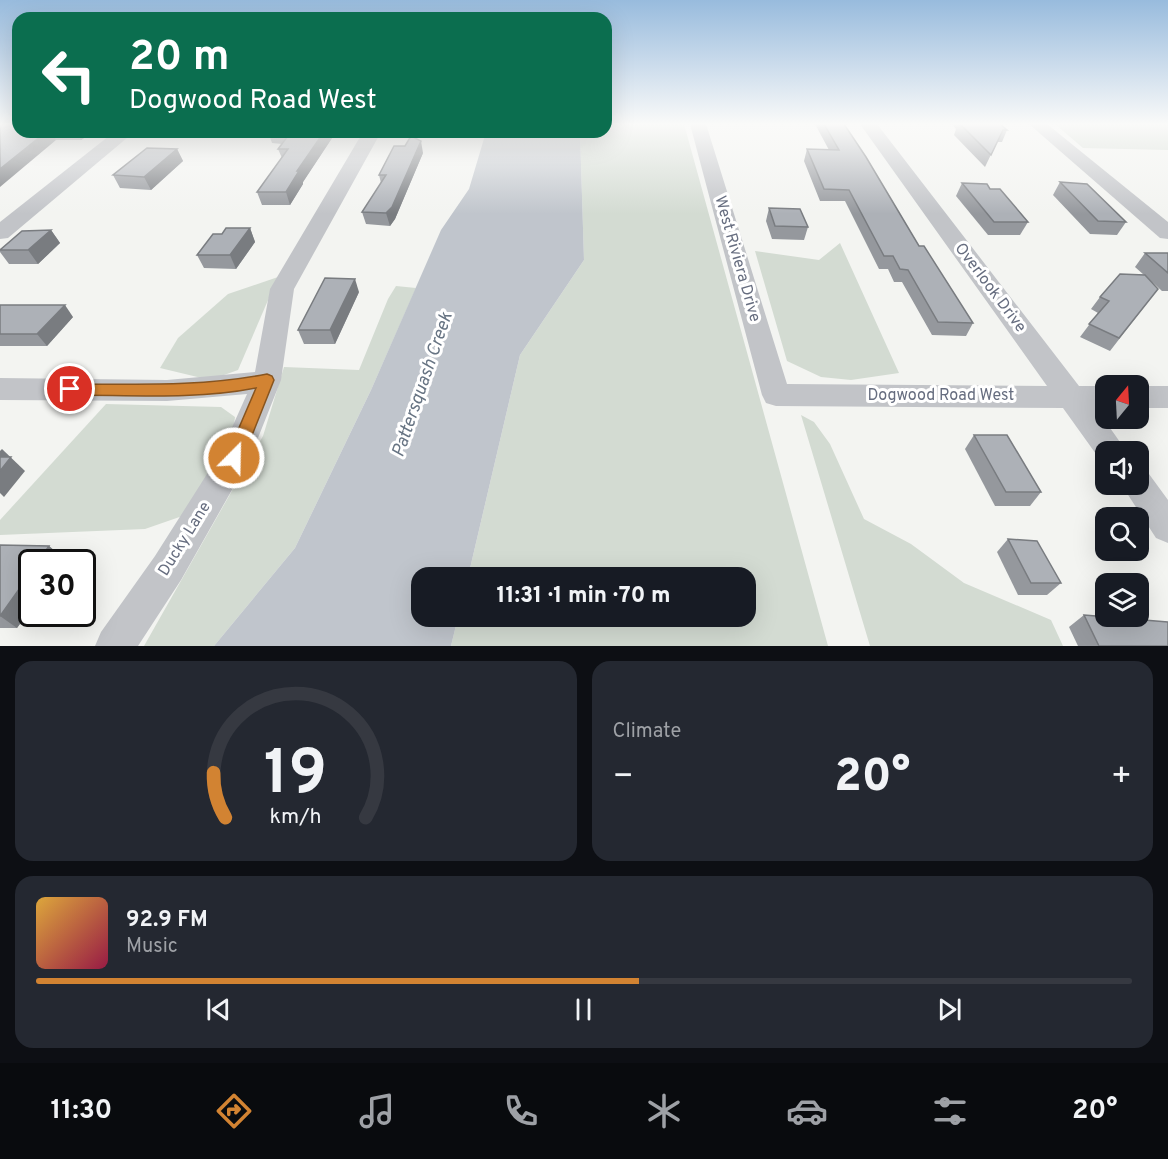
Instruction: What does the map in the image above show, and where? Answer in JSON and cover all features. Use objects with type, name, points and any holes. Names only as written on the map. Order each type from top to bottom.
[{"type":"street","points":[[0,233],[98,154]]},
{"type":"street","name":"Ducky Lane","points":[[115,646],[168,568],[234,458],[267,380],[282,289],[359,154]]},
{"type":"street","name":"West Riviera Drive","points":[[707,154],[776,395]]},
{"type":"street","name":"Overlook Drive","points":[[891,154],[1104,441]]},
{"type":"street","points":[[1073,154],[1168,233]]},
{"type":"street","points":[[0,389],[188,390],[230,387],[267,380]]},
{"type":"street","name":"Dogwood Road West","points":[[776,395],[1095,397]]},
{"type":"street","points":[[1149,397],[1168,397]]},
{"type":"street","points":[[1145,495],[1168,527]]},
{"type":"shaded area","points":[[581,154],[692,154],[828,646],[451,646],[456,627],[756,627],[756,567],[470,567],[520,355],[584,260]]},
{"type":"shaded area","points":[[840,243],[899,373],[851,380],[821,377],[787,361],[755,251],[819,260]]},
{"type":"shaded area","points":[[278,277],[238,370],[210,380],[160,368],[178,338],[228,294]]},
{"type":"shaded area","points":[[396,286],[416,288],[371,390],[295,548],[214,646],[144,646],[263,436],[284,367],[359,370],[388,299]]},
{"type":"shaded area","points":[[106,404],[221,407],[235,417],[232,440],[191,513],[145,529],[0,535],[0,520]]},
{"type":"shaded area","points":[[801,415],[814,422],[830,444],[864,519],[911,544],[964,583],[1051,620],[1063,646],[870,646]]},
{"type":"water","name":"Pattersquash Creek","points":[[479,154],[581,154],[584,260],[520,355],[470,567],[411,567],[411,627],[456,627],[451,646],[214,646],[295,548],[371,390],[441,230],[469,189]]},
{"type":"building","points":[[0,154],[18,154],[0,169]]},
{"type":"building","points":[[139,154],[171,154],[144,177],[113,175]]},
{"type":"building","points":[[284,154],[309,154],[286,192],[257,192]]},
{"type":"building","points":[[390,154],[415,154],[392,207],[386,213],[362,212],[386,175],[379,175]]},
{"type":"building","points":[[809,154],[864,154],[919,246],[924,246],[973,323],[938,322],[908,270],[900,269],[893,256],[884,256],[849,190],[824,189]]},
{"type":"building","points":[[1060,182],[1087,184],[1126,222],[1098,221]]},
{"type":"building","points":[[962,183],[987,184],[990,189],[1000,189],[1028,222],[994,222]]},
{"type":"building","points":[[769,208],[800,209],[808,227],[775,226]]},
{"type":"building","points":[[226,228],[250,228],[230,255],[197,255],[213,234],[222,234]]},
{"type":"building","points":[[51,230],[28,250],[0,250],[22,231]]},
{"type":"building","points":[[1145,253],[1168,253],[1168,273]]},
{"type":"building","points":[[1120,274],[1145,275],[1158,289],[1119,338],[1089,324],[1109,301],[1100,297]]},
{"type":"building","points":[[325,278],[355,279],[330,330],[298,330]]},
{"type":"building","points":[[0,305],[65,305],[37,334],[0,334]]},
{"type":"building","points":[[974,435],[1007,435],[1041,492],[1006,492]]},
{"type":"building","points":[[0,457],[11,457],[0,471]]},
{"type":"building","points":[[1008,539],[1037,541],[1061,583],[1031,583]]},
{"type":"building","points":[[0,545],[49,546],[47,549],[18,549],[18,591],[0,616]]},
{"type":"building","points":[[1084,615],[1095,616],[1095,627],[1149,627],[1149,620],[1168,622],[1168,646],[1099,646]]},
{"type":"route","points":[[70,389],[188,390],[230,387],[267,380],[234,458]]}]
